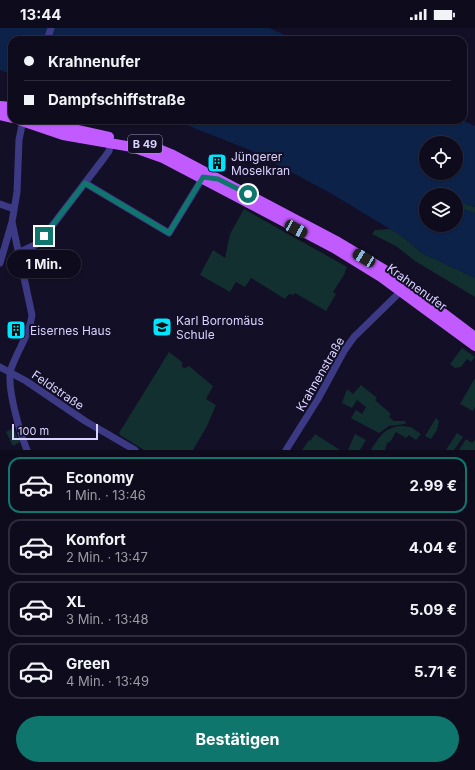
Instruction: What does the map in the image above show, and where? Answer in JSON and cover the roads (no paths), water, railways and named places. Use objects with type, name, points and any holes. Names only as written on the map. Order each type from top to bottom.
[{"type":"main road","name":"B 49","points":[[33,124],[70,137],[109,140],[160,149],[198,174]]},
{"type":"main road","name":"B 49","points":[[56,124],[109,140]]},
{"type":"main road","name":"Krahnenufer","points":[[198,174],[218,179],[338,242],[390,273],[475,337]]},
{"type":"main road","name":"Krahnenufer","points":[[198,174],[334,248],[382,277],[475,346]]},
{"type":"street","points":[[0,263],[12,222],[17,192],[19,140],[21,124]]},
{"type":"street","points":[[20,252],[38,243],[109,151],[109,140]]},
{"type":"street","points":[[85,183],[169,233],[198,174]]},
{"type":"street","points":[[0,204],[14,209]]},
{"type":"street","points":[[12,222],[20,252],[32,315],[30,324],[10,374],[12,397],[27,450]]},
{"type":"street","name":"Krahnenstraße","points":[[286,450],[318,399],[344,351],[354,337],[396,296]]},
{"type":"street","name":"Feldstraße","points":[[0,367],[10,374],[26,381],[135,450]]},
{"type":"water","points":[[0,28],[269,28],[287,36],[8,36],[8,73],[0,70]]},
{"type":"water","points":[[467,122],[475,126],[475,207],[463,203],[463,188],[419,188],[419,232],[463,232],[463,209],[475,213],[475,278],[422,253],[403,237],[332,194],[252,151],[184,124],[467,124]]},
{"type":"place","name":"Jüngerer Moselkran","points":[[217,163]]},
{"type":"place","name":"Karl Borromäus Schule","points":[[162,327]]},
{"type":"place","name":"Eisernes Haus","points":[[16,330]]}]
